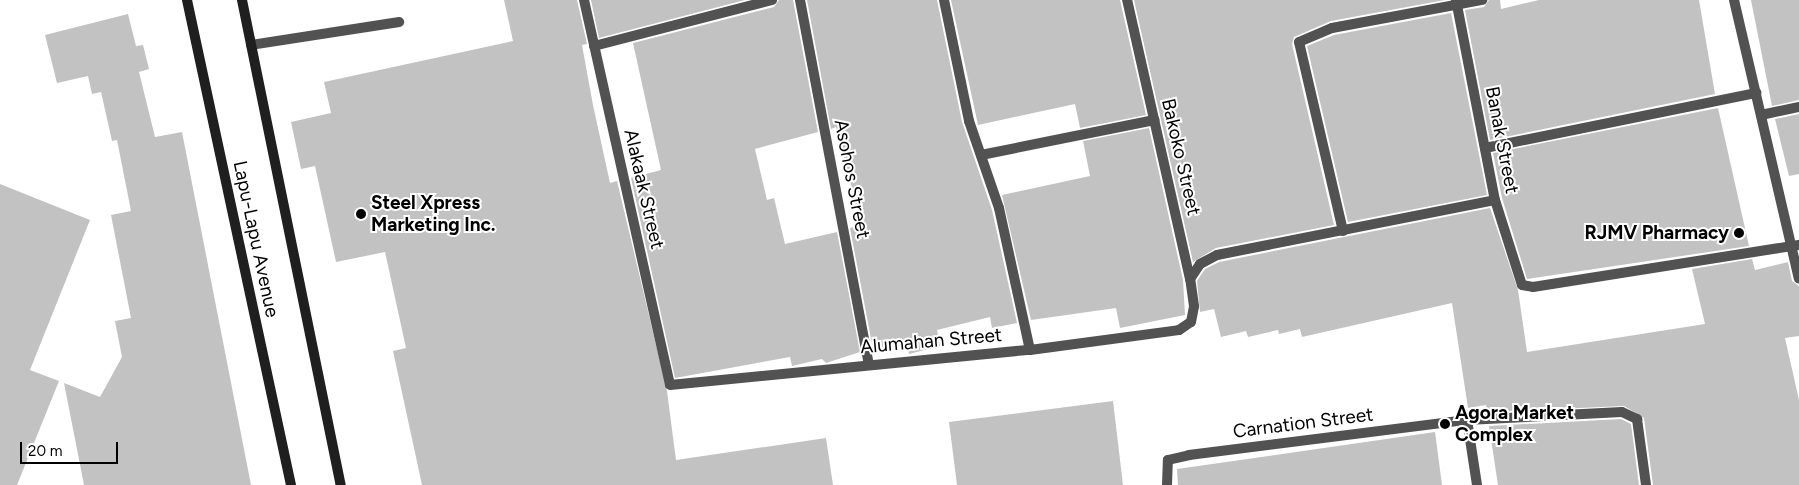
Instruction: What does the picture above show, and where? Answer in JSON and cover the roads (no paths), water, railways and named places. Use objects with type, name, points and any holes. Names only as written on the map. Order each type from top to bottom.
[{"type":"main road","name":"Lapu-Lapu Avenue","points":[[187,0],[291,485]]},
{"type":"main road","name":"Lapu-Lapu Avenue","points":[[242,0],[341,485]]},
{"type":"street","name":"Alakaak Street","points":[[584,0],[670,385]]},
{"type":"street","points":[[594,46],[772,0]]},
{"type":"street","name":"Asohos Street","points":[[800,0],[869,364]]},
{"type":"street","points":[[944,0],[969,121],[1000,208],[1030,350]]},
{"type":"street","name":"Bakoko Street","points":[[1127,0],[1190,279],[1194,306],[1191,322]]},
{"type":"street","points":[[1343,231],[1299,42],[1332,28],[1456,2],[1482,0]]},
{"type":"street","points":[[1734,0],[1761,115],[1795,245],[1799,279]]},
{"type":"street","name":"Banak Street","points":[[1456,2],[1495,200],[1522,285],[1533,287],[1795,245]]},
{"type":"street","points":[[251,45],[399,22]]},
{"type":"street","points":[[1485,148],[1756,93]]},
{"type":"street","points":[[1761,115],[1799,107]]},
{"type":"street","points":[[981,155],[1154,120]]},
{"type":"street","points":[[1190,279],[1200,264],[1217,255],[1495,200]]},
{"type":"street","name":"Alumahan Street","points":[[670,385],[869,364],[1030,350],[1179,330],[1191,322]]},
{"type":"street","points":[[1477,485],[1467,420],[1633,414],[1638,419],[1646,485]]},
{"type":"street","name":"Carnation Street","points":[[1167,485],[1168,460],[1189,455],[1467,420]]},
{"type":"place","name":"Steel Xpress Marketing Inc.","points":[[361,214]]},
{"type":"place","name":"RJMV Pharmacy","points":[[1739,233]]},
{"type":"place","name":"Agora Market Complex","points":[[1445,424]]}]
